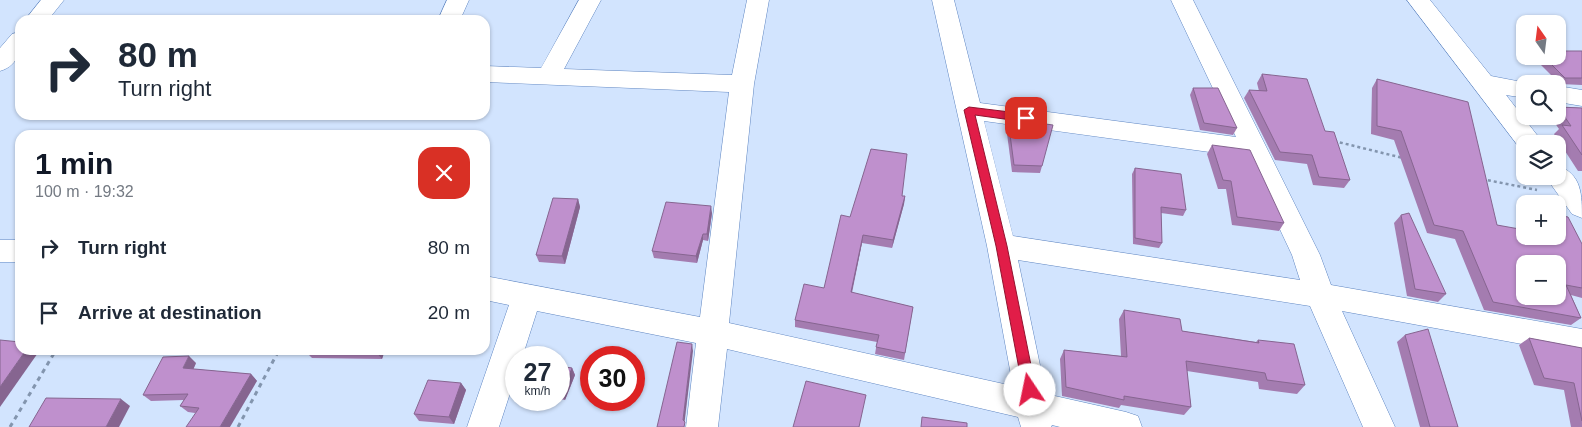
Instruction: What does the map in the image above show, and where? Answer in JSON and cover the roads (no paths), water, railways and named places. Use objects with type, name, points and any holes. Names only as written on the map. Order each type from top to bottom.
[{"type":"street","points":[[40,15],[53,0]]},
{"type":"street","points":[[451,15],[458,0]]},
{"type":"street","points":[[547,78],[590,0]]},
{"type":"street","points":[[702,427],[742,84],[758,0]]},
{"type":"street","points":[[943,0],[1001,246],[1035,417]]},
{"type":"street","points":[[1182,0],[1306,255],[1320,295],[1380,427]]},
{"type":"street","points":[[1418,0],[1524,135]]},
{"type":"street","points":[[0,63],[15,45]]},
{"type":"street","points":[[0,68],[15,69]]},
{"type":"street","points":[[490,74],[742,84]]},
{"type":"street","points":[[1482,83],[1516,89]]},
{"type":"street","points":[[1566,95],[1582,98]]},
{"type":"street","points":[[969,110],[1253,149]]},
{"type":"street","points":[[1001,246],[1320,295],[1582,342]]},
{"type":"street","points":[[0,251],[15,251]]},
{"type":"street","points":[[490,289],[714,333],[1035,417],[1126,427]]},
{"type":"street","points":[[483,427],[527,296]]}]
